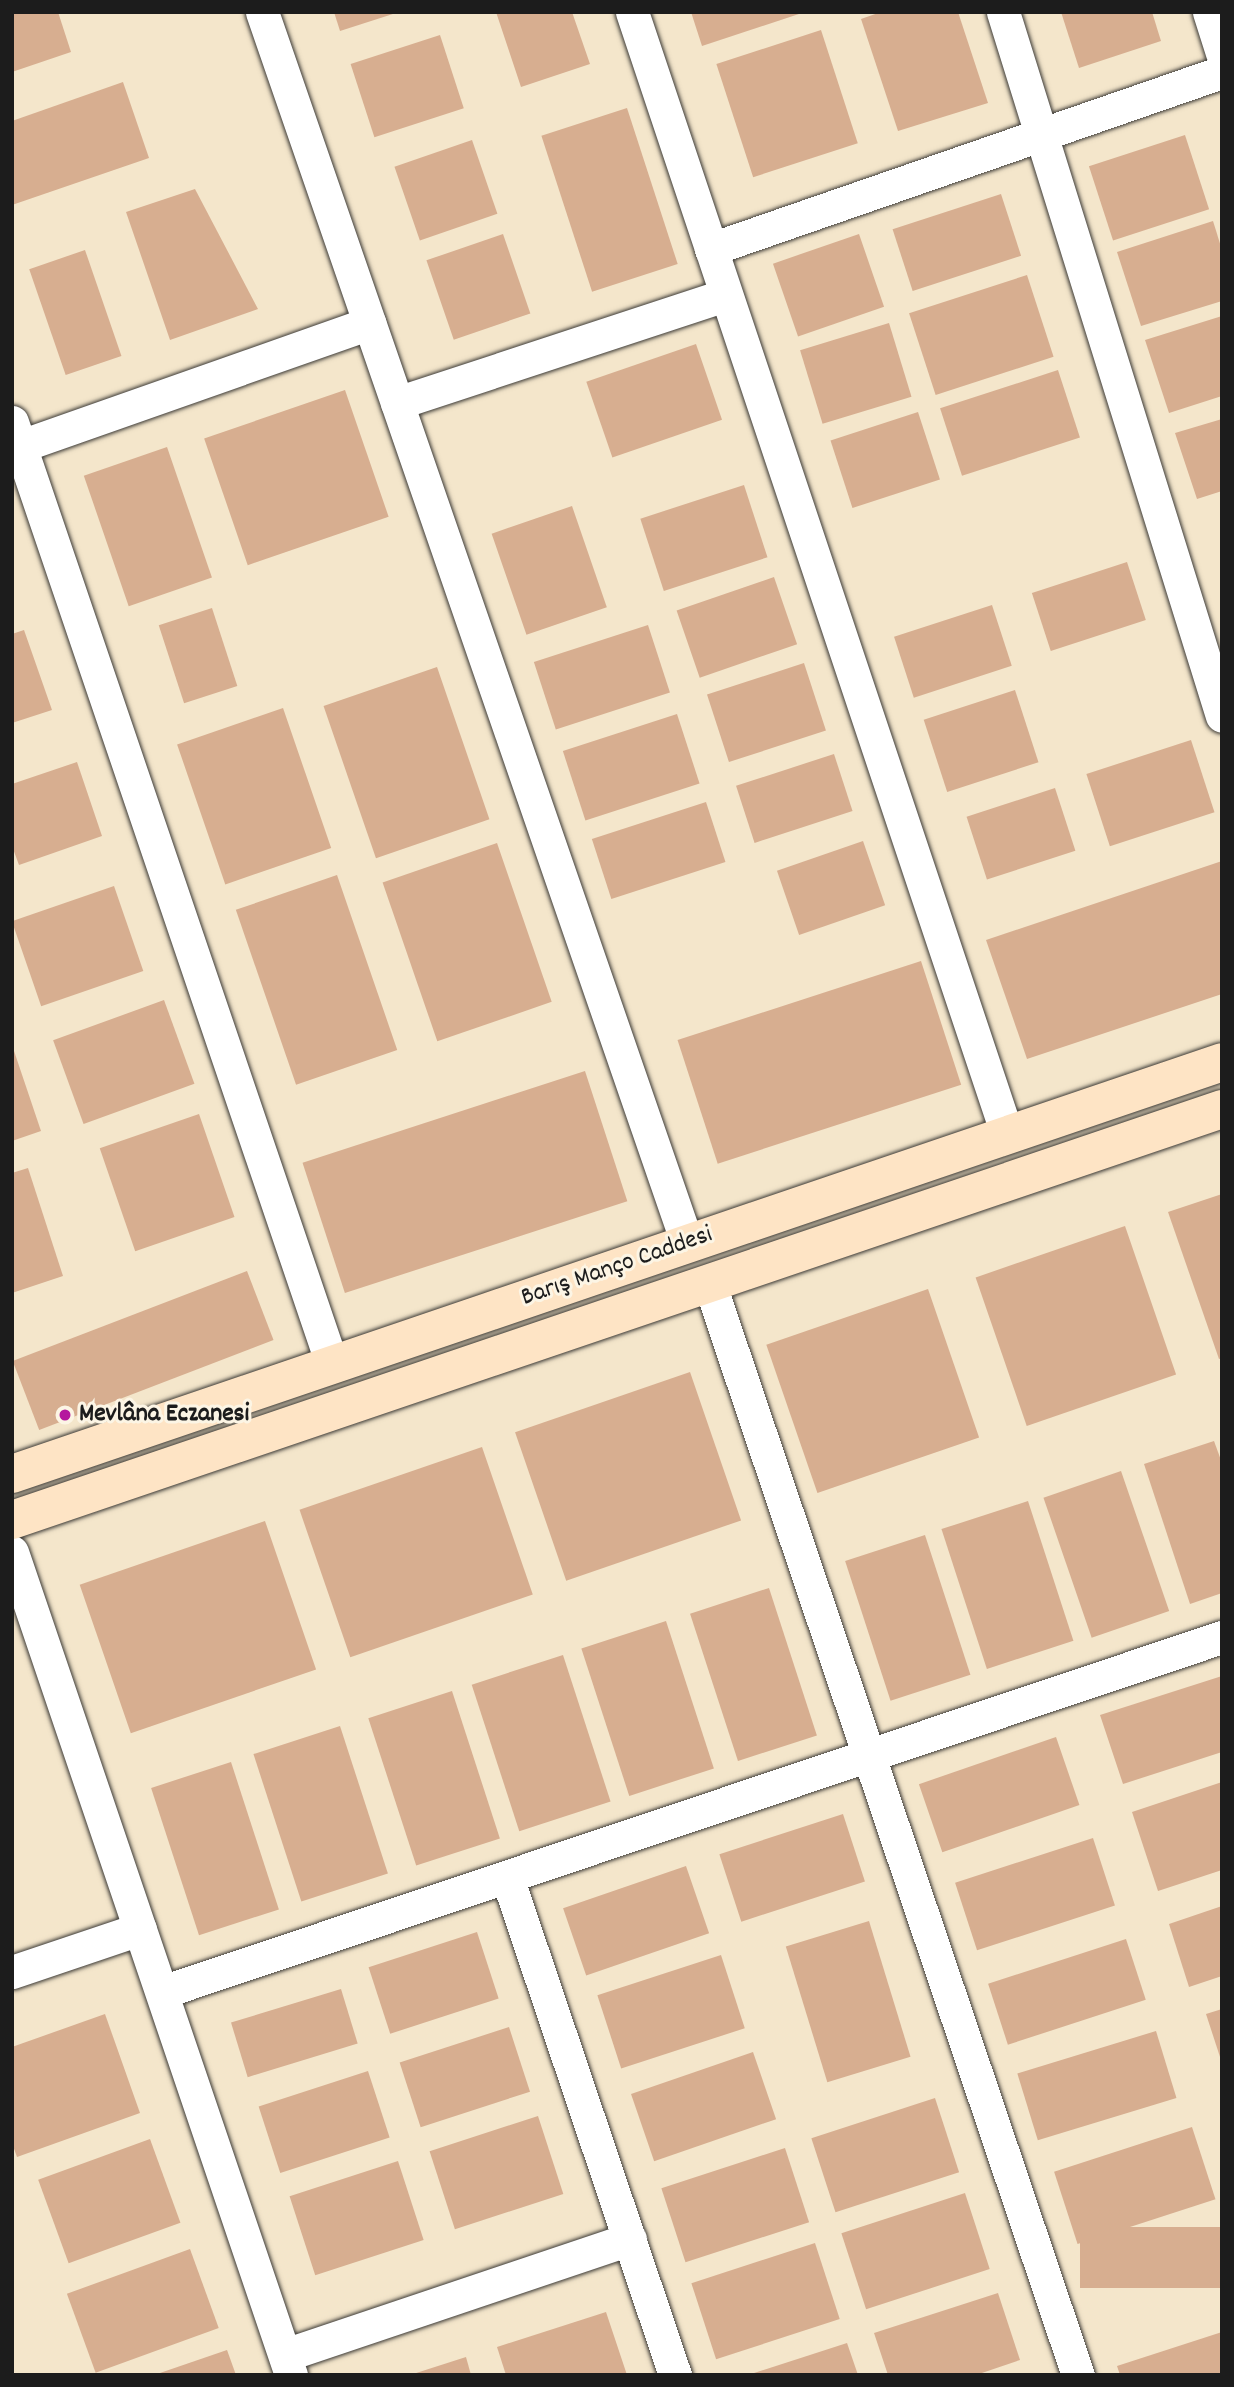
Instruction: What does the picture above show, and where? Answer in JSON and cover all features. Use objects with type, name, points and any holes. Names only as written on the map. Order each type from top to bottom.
[{"type":"street","points":[[262,12],[687,1243]]},
{"type":"street","points":[[632,12],[1007,1134]]},
{"type":"street","points":[[1003,12],[1043,133],[1222,716]]},
{"type":"street","points":[[1209,12],[1222,53]]},
{"type":"street","points":[[711,249],[1222,72]]},
{"type":"street","points":[[397,403],[726,295]]},
{"type":"street","points":[[332,1364],[15,439],[369,323]]},
{"type":"street","name":"Barış Manço Caddesi","points":[[12,1474],[1222,1062]]},
{"type":"street","name":"Barış Manço Caddesi","points":[[12,1520],[1222,1109]]},
{"type":"street","points":[[709,1282],[1079,2375]]},
{"type":"street","points":[[12,1552],[288,2365],[630,2239]]},
{"type":"street","points":[[162,1992],[1222,1637]]},
{"type":"street","points":[[507,1877],[676,2375]]},
{"type":"street","points":[[12,1972],[140,1929]]},
{"type":"building","points":[[12,12],[58,12],[71,52],[12,72]]},
{"type":"building","points":[[334,12],[396,12],[396,13],[340,31]]},
{"type":"building","points":[[496,12],[572,12],[590,64],[521,87]]},
{"type":"building","points":[[691,12],[802,12],[802,13],[702,46]]},
{"type":"building","points":[[881,12],[958,12],[988,103],[898,131],[861,19]]},
{"type":"building","points":[[1061,12],[1152,12],[1161,41],[1079,68]]},
{"type":"building","points":[[821,30],[858,143],[753,177],[716,64]]},
{"type":"building","points":[[440,35],[464,108],[374,137],[351,64]]},
{"type":"building","points":[[123,82],[149,158],[12,205],[12,121]]},
{"type":"building","points":[[627,108],[678,264],[592,292],[541,136]]},
{"type":"building","points":[[1185,135],[1209,209],[1113,240],[1089,166]]},
{"type":"building","points":[[472,140],[497,214],[420,240],[394,167]]},
{"type":"building","points":[[195,189],[258,309],[170,340],[126,212]]},
{"type":"building","points":[[1001,194],[1021,256],[913,291],[893,229]]},
{"type":"building","points":[[1213,221],[1222,250],[1222,301],[1141,326],[1117,252]]},
{"type":"building","points":[[503,234],[530,313],[454,340],[426,260]]},
{"type":"building","points":[[859,234],[884,307],[798,336],[773,264]]},
{"type":"building","points":[[85,250],[121,356],[66,375],[29,269]]},
{"type":"building","points":[[1027,275],[1054,357],[936,395],[909,313]]},
{"type":"building","points":[[1222,316],[1222,396],[1169,413],[1145,340]]},
{"type":"building","points":[[889,323],[912,397],[823,424],[800,350]]},
{"type":"building","points":[[696,344],[722,420],[612,457],[586,382]]},
{"type":"building","points":[[1058,370],[1080,438],[962,476],[940,408]]},
{"type":"building","points":[[345,390],[389,517],[248,565],[204,439]]},
{"type":"building","points":[[918,412],[940,480],[852,508],[831,440]]},
{"type":"building","points":[[1222,419],[1222,491],[1197,499],[1175,433]]},
{"type":"building","points":[[167,447],[212,577],[129,606],[84,476]]},
{"type":"building","points":[[744,485],[767,557],[664,591],[640,519]]},
{"type":"building","points":[[572,506],[607,607],[526,635],[492,534]]},
{"type":"building","points":[[1127,562],[1146,620],[1051,651],[1032,593]]},
{"type":"building","points":[[774,577],[797,644],[700,678],[677,611]]},
{"type":"building","points":[[992,605],[1012,666],[914,698],[894,637]]},
{"type":"building","points":[[212,608],[237,686],[184,703],[159,625]]},
{"type":"building","points":[[648,625],[670,693],[556,730],[534,662]]},
{"type":"building","points":[[24,630],[52,710],[12,723],[12,634]]},
{"type":"building","points":[[804,663],[826,731],[729,762],[707,695]]},
{"type":"building","points":[[437,667],[489,819],[376,858],[324,706]]},
{"type":"building","points":[[1015,690],[1038,762],[947,792],[924,720]]},
{"type":"building","points":[[283,708],[331,848],[225,884],[177,744]]},
{"type":"building","points":[[677,714],[700,783],[585,821],[563,751]]},
{"type":"building","points":[[1191,740],[1214,812],[1110,846],[1086,774]]},
{"type":"building","points":[[834,754],[853,811],[755,843],[736,786]]},
{"type":"building","points":[[77,762],[102,836],[19,865],[12,846],[12,784]]},
{"type":"building","points":[[1055,788],[1075,851],[987,880],[967,817]]},
{"type":"building","points":[[706,802],[725,862],[611,899],[592,839]]},
{"type":"building","points":[[863,841],[885,905],[799,935],[777,871]]},
{"type":"building","points":[[497,843],[552,1002],[437,1041],[383,882]]},
{"type":"building","points":[[1222,861],[1222,994],[1027,1059],[986,940]]},
{"type":"building","points":[[337,875],[397,1050],[296,1085],[236,910]]},
{"type":"building","points":[[114,886],[143,971],[41,1006],[12,921]]},
{"type":"building","points":[[921,961],[961,1085],[718,1164],[678,1040]]},
{"type":"building","points":[[164,1000],[194,1084],[84,1124],[53,1040]]},
{"type":"building","points":[[12,1045],[41,1131],[12,1141]]},
{"type":"building","points":[[585,1071],[627,1201],[345,1293],[303,1163]]},
{"type":"building","points":[[199,1114],[234,1217],[135,1251],[100,1148]]},
{"type":"building","points":[[28,1168],[63,1276],[12,1293],[12,1173]]},
{"type":"building","points":[[1222,1194],[1222,1358],[1219,1359],[1168,1212]]},
{"type":"building","points":[[1125,1226],[1176,1374],[1027,1426],[976,1277]]},
{"type":"building","points":[[247,1271],[274,1340],[39,1430],[13,1361]]},
{"type":"building","points":[[928,1289],[979,1437],[817,1493],[766,1345]]},
{"type":"building","points":[[690,1372],[741,1520],[566,1581],[515,1432]]},
{"type":"building","points":[[1214,1441],[1222,1463],[1222,1593],[1190,1604],[1144,1464]]},
{"type":"building","points":[[482,1447],[533,1595],[350,1657],[300,1510]]},
{"type":"building","points":[[1121,1471],[1169,1611],[1092,1638],[1043,1498]]},
{"type":"building","points":[[1028,1501],[1073,1641],[987,1669],[941,1529]]},
{"type":"building","points":[[265,1521],[316,1669],[131,1733],[80,1585]]},
{"type":"building","points":[[925,1535],[970,1675],[891,1701],[845,1561]]},
{"type":"building","points":[[769,1588],[817,1735],[738,1761],[690,1614]]},
{"type":"building","points":[[666,1621],[714,1768],[629,1796],[581,1649]]},
{"type":"building","points":[[563,1655],[611,1801],[519,1831],[472,1685]]},
{"type":"building","points":[[1222,1676],[1222,1752],[1123,1784],[1100,1715]]},
{"type":"building","points":[[452,1691],[500,1838],[416,1866],[368,1718]]},
{"type":"building","points":[[340,1726],[388,1873],[301,1902],[253,1754]]},
{"type":"building","points":[[1056,1737],[1079,1805],[942,1852],[919,1784]]},
{"type":"building","points":[[231,1762],[279,1909],[199,1935],[151,1788]]},
{"type":"building","points":[[1222,1782],[1222,1870],[1158,1891],[1132,1812]]},
{"type":"building","points":[[843,1814],[865,1882],[741,1922],[719,1854]]},
{"type":"building","points":[[1093,1838],[1115,1906],[977,1950],[955,1883]]},
{"type":"building","points":[[686,1866],[709,1933],[586,1975],[563,1908]]},
{"type":"building","points":[[1222,1906],[1222,1976],[1189,1987],[1169,1924]]},
{"type":"building","points":[[869,1921],[911,2057],[827,2082],[786,1946]]},
{"type":"building","points":[[477,1932],[499,1999],[390,2034],[369,1967]]},
{"type":"building","points":[[1126,1939],[1146,2000],[1008,2045],[988,1984]]},
{"type":"building","points":[[721,1955],[745,2028],[621,2068],[597,1995]]},
{"type":"building","points":[[341,1989],[358,2044],[248,2077],[231,2023]]},
{"type":"building","points":[[1222,2009],[1222,2060],[1221,2060],[1206,2014]]},
{"type":"building","points":[[105,2014],[140,2113],[17,2157],[12,2143],[12,2047]]},
{"type":"building","points":[[509,2027],[530,2092],[421,2127],[400,2063]]},
{"type":"building","points":[[1156,2031],[1176,2098],[1038,2140],[1017,2073]]},
{"type":"building","points":[[753,2052],[776,2119],[654,2161],[631,2094]]},
{"type":"building","points":[[368,2071],[390,2138],[280,2173],[259,2107]]},
{"type":"building","points":[[935,2098],[959,2172],[835,2212],[811,2138]]},
{"type":"building","points":[[538,2116],[563,2194],[455,2229],[430,2151]]},
{"type":"building","points":[[1192,2127],[1215,2199],[1078,2244],[1054,2172]]},
{"type":"building","points":[[150,2139],[180,2223],[69,2263],[38,2180]]},
{"type":"building","points":[[785,2148],[809,2222],[685,2262],[661,2188]]},
{"type":"building","points":[[398,2161],[424,2240],[315,2275],[290,2196]]},
{"type":"building","points":[[965,2193],[990,2269],[866,2309],[841,2233]]},
{"type":"building","points":[[1080,2227],[1222,2227],[1222,2288],[1080,2288]]},
{"type":"building","points":[[815,2243],[840,2319],[716,2359],[691,2283]]},
{"type":"building","points":[[190,2249],[219,2328],[96,2373],[67,2294]]},
{"type":"building","points":[[998,2293],[1020,2360],[976,2375],[888,2375],[874,2333]]},
{"type":"building","points":[[606,2312],[627,2375],[506,2375],[497,2347]]},
{"type":"building","points":[[1222,2332],[1222,2375],[1120,2375],[1117,2366]]},
{"type":"building","points":[[847,2343],[858,2375],[751,2375],[751,2374]]},
{"type":"building","points":[[227,2350],[236,2375],[157,2375],[157,2374]]},
{"type":"building","points":[[466,2357],[471,2375],[413,2375],[413,2374]]},
{"type":"place","name":"Mevlâna Eczanesi","points":[[65,1415]]}]
